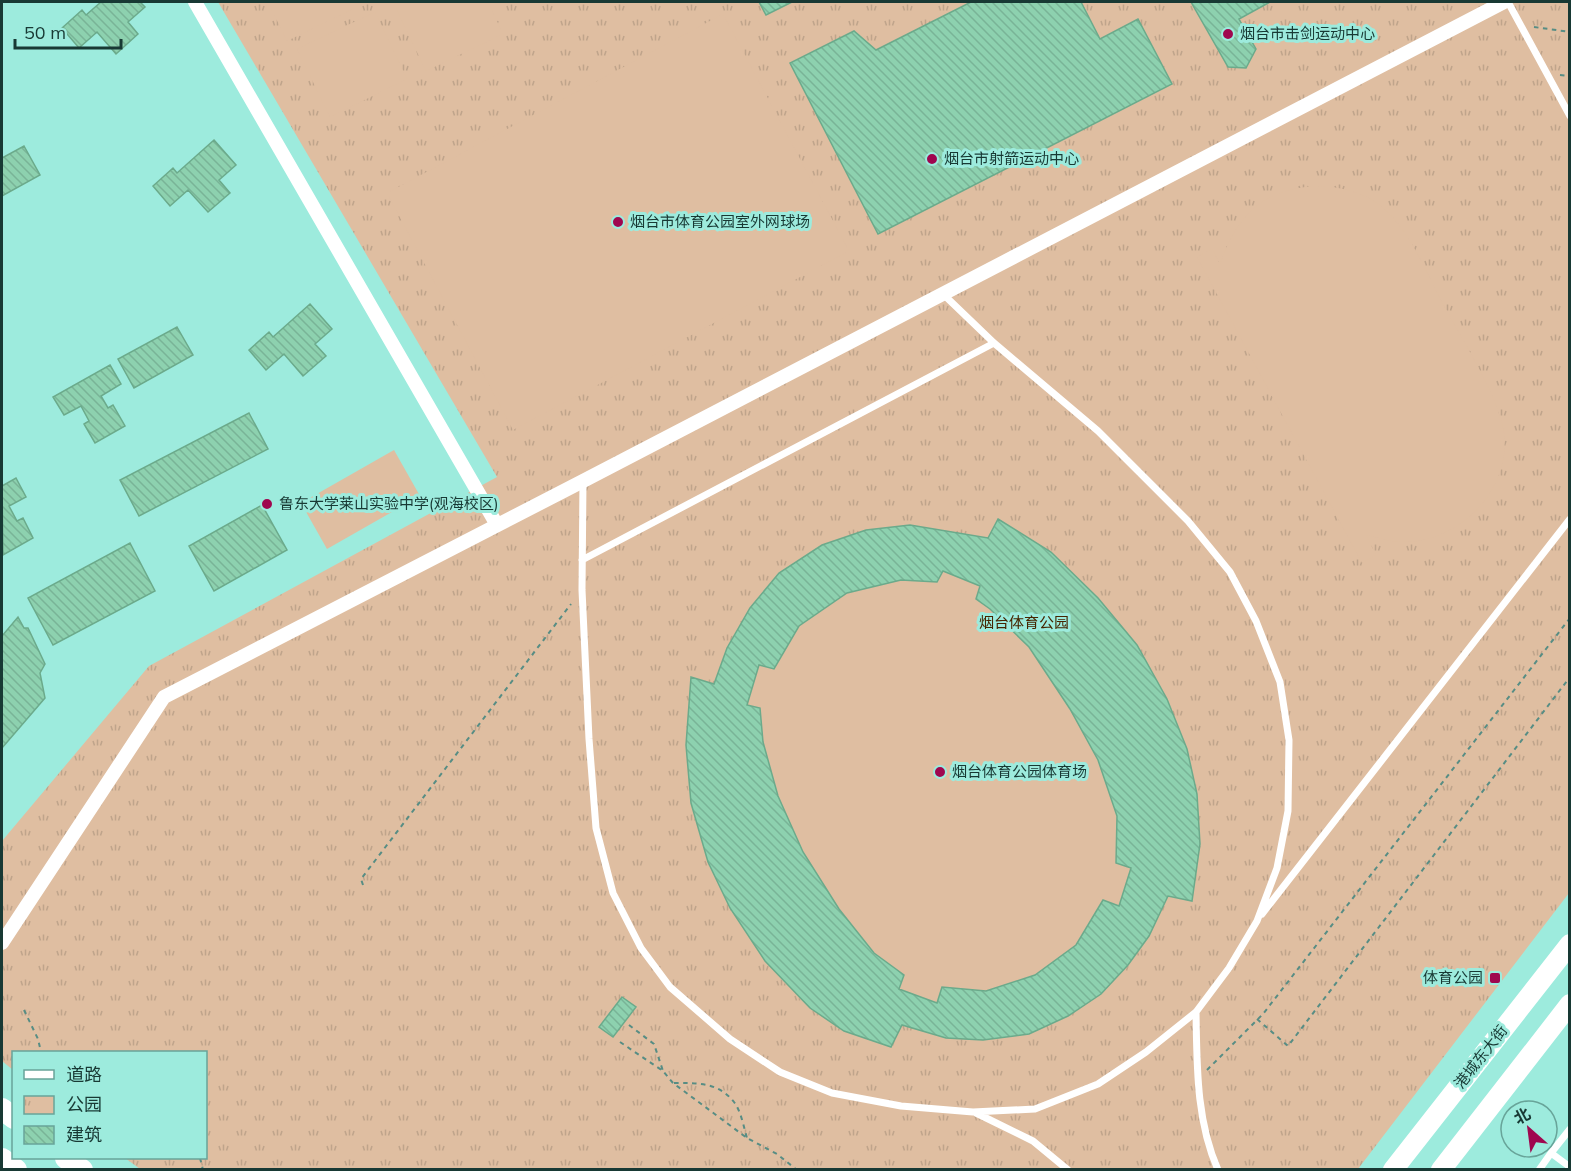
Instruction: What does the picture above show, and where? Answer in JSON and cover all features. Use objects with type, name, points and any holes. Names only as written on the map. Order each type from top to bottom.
[{"type":"main road","name":"港城东大街","points":[[1393,1170],[1569,944]]},
{"type":"main road","points":[[1441,1170],[1569,1004]]},
{"type":"main road","points":[[2,1159],[16,1170]]},
{"type":"main road","points":[[67,1159],[82,1170]]},
{"type":"street","points":[[195,2],[497,525]]},
{"type":"street","points":[[2,943],[164,697],[1506,2]]},
{"type":"lane","points":[[1506,2],[1569,116]]},
{"type":"lane","points":[[943,294],[994,344],[1098,431],[1188,521],[1230,572],[1256,621],[1280,682],[1289,740],[1288,812],[1277,868],[1257,921]]},
{"type":"lane","points":[[582,560],[994,344]]},
{"type":"lane","points":[[584,481],[582,590],[596,828],[613,893],[641,948],[670,987],[730,1039],[780,1072],[832,1093],[901,1106],[974,1112],[1035,1109],[1098,1084],[1146,1052],[1196,1012],[1229,968],[1257,921],[1569,519]]},
{"type":"lane","points":[[1196,1012],[1197,1081],[1200,1107],[1211,1154],[1218,1170]]},
{"type":"lane","points":[[974,1112],[1033,1142],[1068,1170]]},
{"type":"lane","points":[[1559,1142],[1569,1129]]},
{"type":"path","points":[[1520,24],[1569,32]]},
{"type":"path","points":[[363,885],[361,879],[582,590]]},
{"type":"path","points":[[1197,1081],[1257,1019],[1569,618]]},
{"type":"path","points":[[1257,1019],[1288,1046],[1569,677]]},
{"type":"path","points":[[24,1010],[32,1023],[40,1051]]},
{"type":"path","points":[[629,1025],[654,1044],[663,1071],[672,1083],[747,1138],[777,1154],[797,1170]]},
{"type":"path","points":[[620,1042],[663,1071]]},
{"type":"path","points":[[672,1083],[706,1083],[720,1090],[736,1103],[747,1138]]},
{"type":"green space","name":"烟台体育公园","points":[[218,2],[1569,2],[1569,893],[1358,1169],[140,1169],[126,1159],[207,1159],[207,1051],[12,1051],[12,1069],[2,1061],[2,841],[149,666],[497,477]]},
{"type":"green space","points":[[268,2],[364,2],[365,3],[287,41]]},
{"type":"green space","points":[[399,2],[488,2],[503,34],[426,71],[394,4]]},
{"type":"green space","points":[[375,12],[407,79],[330,117],[297,49]]},
{"type":"green space","name":"烟台市体育公园室外网球场","points":[[723,14],[849,251],[513,430],[387,193]]},
{"type":"green space","points":[[1313,186],[1340,188],[1374,201],[1391,216],[1409,238],[1487,384],[1504,433],[1504,455],[1499,475],[1490,494],[1476,510],[1460,524],[1442,534],[1422,540],[1397,542],[1366,535],[1376,555],[1362,563],[1197,257],[1212,249],[1220,264],[1234,232],[1253,209],[1279,194]]},
{"type":"green space","points":[[394,450],[420,496],[327,549],[301,503]]},
{"type":"green space","name":"烟台体育公园体育场","points":[[998,519],[1051,552],[1137,645],[1167,699],[1187,749],[1197,794],[1200,844],[1192,901],[1168,896],[1149,936],[1128,965],[1101,994],[1029,1034],[983,1040],[946,1038],[902,1025],[891,1047],[843,1030],[816,1012],[790,989],[767,963],[746,933],[728,901],[712,869],[700,836],[688,790],[686,741],[691,677],[714,684],[727,648],[750,608],[779,573],[822,545],[866,530],[910,525],[988,538]]},
{"type":"building","points":[[101,2],[140,2],[145,7],[128,22],[138,34],[116,54],[97,32],[79,48],[62,28],[82,10],[86,15]]},
{"type":"building","points":[[759,2],[792,2],[766,15]]},
{"type":"building","name":"烟台市射箭运动中心","points":[[971,2],[1081,2],[1100,39],[1138,19],[1172,84],[878,234],[790,63],[854,31],[876,50]]},
{"type":"building","name":"烟台市击剑运动中心","points":[[1191,2],[1270,2],[1239,19],[1256,49],[1246,68],[1228,67]]},
{"type":"building","points":[[214,140],[236,165],[219,180],[230,193],[208,212],[188,190],[170,206],[153,186],[173,168],[177,173]]},
{"type":"building","points":[[24,146],[40,175],[2,196],[2,158]]},
{"type":"building","points":[[310,304],[332,329],[315,344],[326,356],[303,376],[284,354],[266,370],[249,350],[269,332],[273,337]]},
{"type":"building","points":[[177,327],[193,355],[134,388],[118,359]]},
{"type":"building","points":[[110,365],[121,384],[101,396],[108,408],[113,405],[125,426],[95,443],[84,424],[89,421],[81,406],[64,415],[53,397]]},
{"type":"building","points":[[249,413],[268,449],[139,516],[120,480]]},
{"type":"building","points":[[16,478],[26,497],[9,506],[17,521],[23,518],[33,538],[3,555],[2,486]]},
{"type":"building","points":[[262,505],[287,550],[214,591],[189,546]]},
{"type":"building","points":[[998,519],[1051,552],[1098,598],[1137,645],[1167,699],[1187,749],[1197,794],[1200,844],[1192,901],[1168,896],[1149,936],[1128,965],[1101,994],[1068,1016],[1029,1034],[983,1040],[946,1038],[902,1025],[891,1047],[844,1031],[810,1008],[765,961],[730,908],[708,862],[691,803],[686,745],[691,677],[714,684],[727,648],[750,608],[779,573],[822,545],[866,530],[910,525],[988,538]],"holes":[[[943,571],[980,586],[976,599],[990,609],[1029,647],[1070,709],[1098,760],[1117,816],[1116,863],[1131,868],[1119,906],[1103,900],[1076,945],[1035,975],[986,991],[942,987],[937,1003],[899,989],[904,975],[874,953],[839,909],[803,852],[778,796],[763,742],[760,708],[747,705],[759,665],[774,669],[799,626],[847,593],[901,580],[937,582]]]},
{"type":"building","points":[[130,543],[155,591],[53,645],[28,598]]},
{"type":"building","points":[[18,617],[24,628],[28,628],[45,664],[40,673],[45,698],[2,748],[2,636]]},
{"type":"building","points":[[622,997],[636,1007],[613,1037],[599,1027]]},
{"type":"place","name":"烟台市击剑运动中心","points":[[1228,34]]},
{"type":"place","name":"烟台市射箭运动中心","points":[[932,159]]},
{"type":"place","name":"烟台市体育公园室外网球场","points":[[618,222]]},
{"type":"place","name":"鲁东大学莱山实验中学(观海校区)","points":[[267,504]]},
{"type":"place","name":"烟台体育公园体育场","points":[[940,772]]},
{"type":"place","name":"体育公园","points":[[1495,978]]}]
